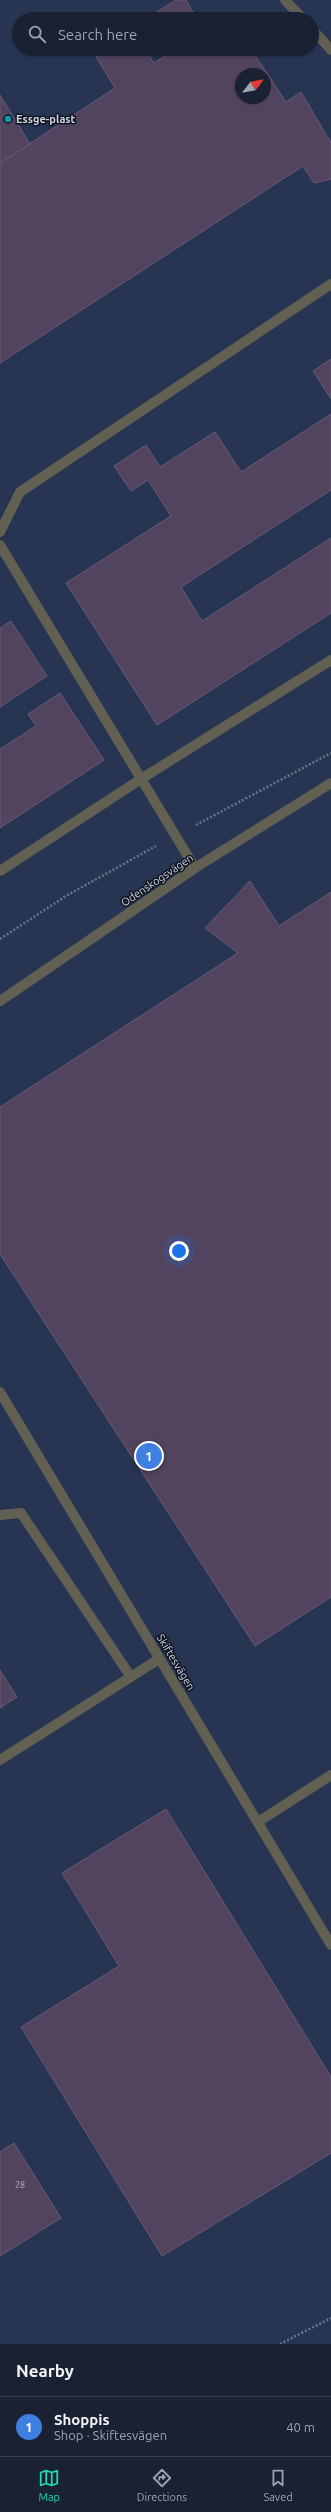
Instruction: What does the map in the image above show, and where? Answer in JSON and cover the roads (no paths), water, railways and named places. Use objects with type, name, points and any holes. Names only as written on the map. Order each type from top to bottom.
[{"type":"street","points":[[286,0],[297,12]]},
{"type":"street","points":[[319,37],[331,50]]},
{"type":"street","points":[[0,532],[20,492],[331,284]]},
{"type":"street","points":[[0,545],[195,868]]},
{"type":"street","points":[[0,872],[141,779],[331,660]]},
{"type":"street","name":"Odenskogsvägen","points":[[0,1001],[195,868],[331,783]]},
{"type":"street","name":"Skiftesvägen","points":[[0,1392],[331,1945]]},
{"type":"street","points":[[0,1515],[21,1513],[131,1677]]},
{"type":"street","points":[[0,1760],[160,1659]]},
{"type":"street","points":[[258,1822],[331,1775]]},
{"type":"place","name":"Essge-plast","points":[[8,119]]},
{"type":"place","name":"Shoppis","points":[[149,1456]]}]
